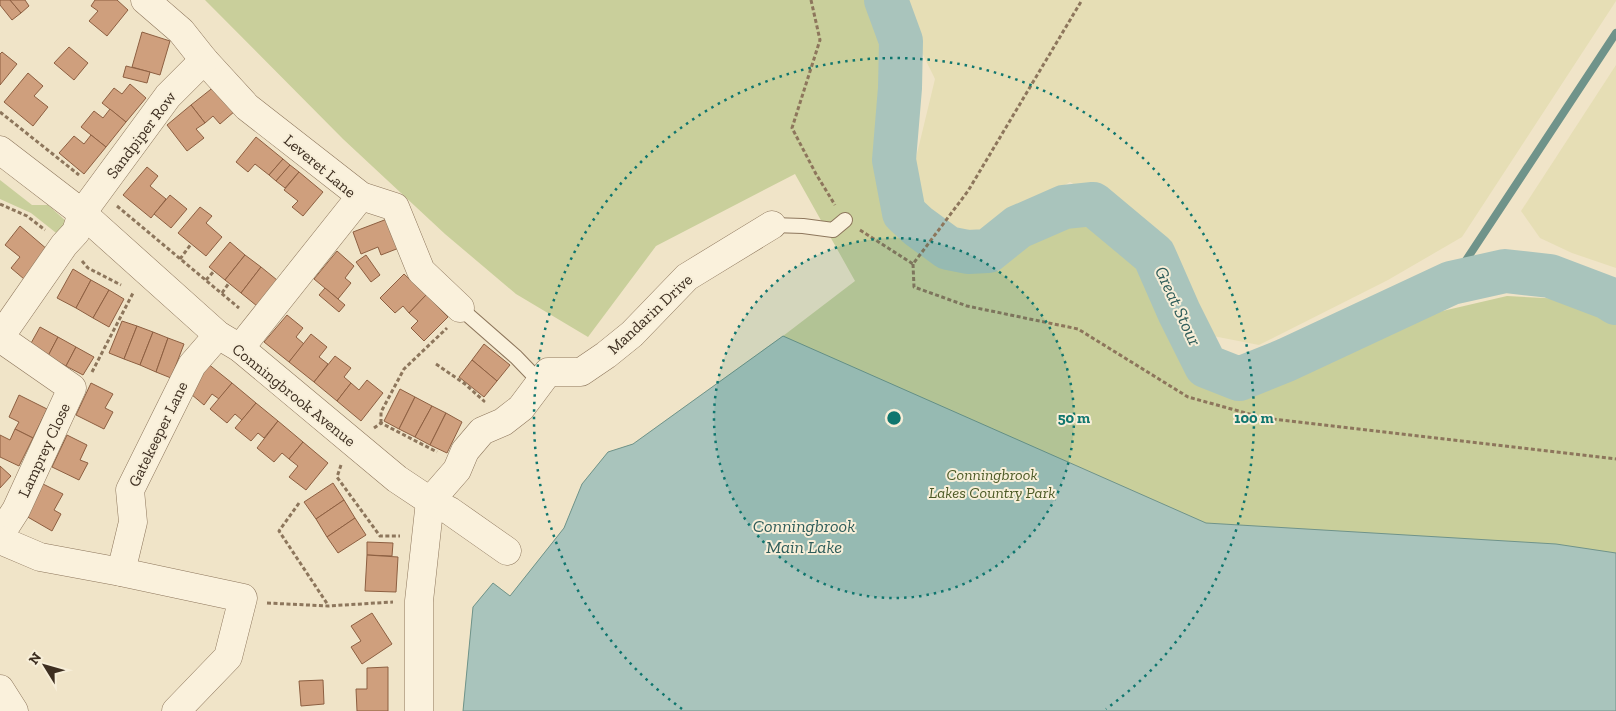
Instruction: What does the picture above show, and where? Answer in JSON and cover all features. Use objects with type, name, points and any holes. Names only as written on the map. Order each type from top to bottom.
[{"type":"street","name":"Leveret Lane","points":[[145,0],[181,31],[204,60],[247,107],[361,196],[259,324],[229,341]]},
{"type":"street","name":"Sandpiper Row","points":[[82,213],[168,96],[204,60]]},
{"type":"street","name":"Conningbrook Avenue","points":[[0,150],[82,213],[229,341],[397,480],[450,511],[506,551]]},
{"type":"street","points":[[361,196],[395,207],[421,271],[462,310]]},
{"type":"street","name":"Lamprey Close","points":[[0,535],[16,510],[72,388],[0,338],[64,245],[76,232],[82,213]]},
{"type":"street","name":"Mandarin Drive","points":[[430,501],[456,470],[465,451],[482,431],[504,422],[520,408],[548,372],[581,372],[632,334],[687,277],[772,225]]},
{"type":"street","name":"Gatekeeper Lane","points":[[121,572],[133,522],[130,490],[192,365],[229,341]]},
{"type":"street","points":[[419,711],[418,601],[430,501]]},
{"type":"street","points":[[0,540],[40,557],[243,598],[228,657],[176,711]]},
{"type":"street","points":[[0,690],[14,711]]},
{"type":"lane","points":[[772,225],[803,226],[833,230],[845,220]]},
{"type":"lane","points":[[462,310],[516,357],[540,382]]},
{"type":"path","points":[[811,0],[820,40],[792,128],[816,174],[845,220],[913,264]]},
{"type":"path","points":[[1082,0],[968,191],[913,264],[914,287],[967,306],[1078,328],[1188,397],[1264,418],[1616,460]]},
{"type":"path","points":[[0,112],[99,191],[259,324]]},
{"type":"path","points":[[0,204],[27,216],[64,245],[88,268],[122,286]]},
{"type":"path","points":[[180,258],[192,244]]},
{"type":"path","points":[[206,280],[214,271]]},
{"type":"path","points":[[222,293],[229,283]]},
{"type":"path","points":[[72,388],[88,379],[132,291],[140,298]]},
{"type":"path","points":[[381,423],[381,412],[404,369],[462,310]]},
{"type":"path","points":[[436,364],[484,400],[479,409]]},
{"type":"path","points":[[381,423],[362,435],[345,454],[337,477],[380,536],[426,536]]},
{"type":"path","points":[[381,423],[438,453]]},
{"type":"path","points":[[299,503],[279,531],[328,606]]},
{"type":"path","points":[[242,602],[328,606],[418,601]]},
{"type":"shaded area","points":[[896,0],[1616,1],[1462,237],[1388,280],[1259,345],[1213,336],[1192,312],[1174,247],[1110,204],[1070,182],[971,240],[919,201],[914,166],[935,79]]},
{"type":"shaded area","points":[[1616,65],[1616,268],[1572,253],[1540,238],[1521,211]]},
{"type":"green space","name":"Conningbrook Lakes Country Park","points":[[205,0],[870,0],[887,18],[887,66],[882,113],[881,152],[887,203],[948,259],[1013,252],[1058,220],[1095,221],[1118,243],[1149,285],[1167,324],[1193,367],[1223,388],[1275,376],[1421,316],[1507,296],[1584,300],[1616,322],[1616,711],[463,711],[473,607],[493,583],[510,596],[564,528],[582,484],[608,452],[633,444],[783,336],[855,281],[795,174],[656,246],[588,337],[516,294],[445,234],[343,139]]},
{"type":"green space","points":[[0,180],[32,205],[48,205],[67,222],[60,236],[31,213],[0,199]]},
{"type":"water","name":"Conningbrook Main Lake","points":[[783,336],[1206,523],[1556,544],[1616,553],[1616,711],[463,711],[473,607],[493,583],[510,596],[564,528],[582,484],[608,452],[633,444]]},
{"type":"building","points":[[0,0],[10,0],[21,13],[12,20],[0,5]]},
{"type":"building","points":[[10,0],[25,0],[29,6],[21,13]]},
{"type":"building","points":[[95,0],[117,0],[128,10],[107,36],[89,21],[98,11],[91,6]]},
{"type":"building","points":[[142,32],[170,41],[160,75],[132,67]]},
{"type":"building","points":[[69,47],[88,63],[74,80],[54,63]]},
{"type":"building","points":[[2,52],[17,64],[0,85],[0,54]]},
{"type":"building","points":[[126,66],[150,72],[147,83],[123,77]]},
{"type":"building","points":[[28,73],[43,86],[34,96],[48,107],[33,126],[4,102]]},
{"type":"building","points":[[130,84],[146,98],[126,122],[102,103],[114,88],[122,94]]},
{"type":"building","points":[[215,86],[235,111],[220,124],[213,116],[205,123],[191,105]]},
{"type":"building","points":[[191,105],[205,123],[196,129],[204,138],[187,151],[167,125]]},
{"type":"building","points":[[110,109],[126,122],[106,147],[81,127],[94,111],[103,118]]},
{"type":"building","points":[[91,135],[106,147],[84,174],[59,153],[74,136],[84,144]]},
{"type":"building","points":[[256,137],[283,159],[269,175],[255,164],[248,172],[236,162]]},
{"type":"building","points":[[283,159],[290,165],[276,181],[269,175]]},
{"type":"building","points":[[290,165],[299,172],[285,188],[276,181]]},
{"type":"building","points":[[147,167],[158,176],[150,186],[166,199],[151,218],[123,195]]},
{"type":"building","points":[[299,172],[323,192],[303,216],[292,207],[298,201],[284,190]]},
{"type":"building","points":[[170,195],[187,209],[171,228],[154,214]]},
{"type":"building","points":[[200,207],[212,216],[206,223],[222,237],[206,256],[178,233]]},
{"type":"building","points":[[387,219],[399,248],[381,255],[378,247],[361,254],[353,232]]},
{"type":"building","points":[[20,226],[48,250],[24,279],[11,268],[20,257],[5,245]]},
{"type":"building","points":[[230,242],[245,255],[225,280],[209,267]]},
{"type":"building","points":[[337,251],[354,266],[345,278],[351,283],[338,299],[314,279]]},
{"type":"building","points":[[245,255],[261,267],[241,293],[225,280]]},
{"type":"building","points":[[366,255],[380,275],[371,282],[356,262]]},
{"type":"building","points":[[261,267],[277,280],[257,306],[241,293]]},
{"type":"building","points":[[73,269],[91,280],[76,308],[57,298]]},
{"type":"building","points":[[404,274],[426,295],[409,313],[403,306],[395,313],[380,298]]},
{"type":"building","points":[[91,280],[109,290],[93,318],[76,308]]},
{"type":"building","points":[[325,288],[345,305],[339,312],[319,295]]},
{"type":"building","points":[[109,290],[124,299],[109,327],[93,318]]},
{"type":"building","points":[[426,295],[448,317],[424,341],[411,328],[418,321],[409,313]]},
{"type":"building","points":[[287,315],[303,328],[296,337],[304,344],[289,362],[264,342]]},
{"type":"building","points":[[122,321],[137,326],[124,359],[109,353]]},
{"type":"building","points":[[137,326],[153,332],[140,365],[124,359]]},
{"type":"building","points":[[40,327],[58,337],[48,356],[30,345]]},
{"type":"building","points":[[153,332],[168,338],[156,372],[140,365]]},
{"type":"building","points":[[311,334],[327,347],[319,357],[328,364],[314,382],[289,362]]},
{"type":"building","points":[[58,337],[76,347],[66,366],[48,356]]},
{"type":"building","points":[[168,338],[184,344],[171,378],[156,372]]},
{"type":"building","points":[[484,344],[510,365],[497,381],[472,360]]},
{"type":"building","points":[[76,347],[94,357],[83,375],[66,366]]},
{"type":"building","points":[[335,356],[351,368],[344,377],[351,383],[337,401],[314,382]]},
{"type":"building","points":[[472,360],[497,381],[484,397],[459,377]]},
{"type":"building","points":[[207,363],[232,383],[219,399],[212,394],[204,405],[185,389]]},
{"type":"building","points":[[367,380],[383,393],[361,421],[337,401],[351,383],[359,390]]},
{"type":"building","points":[[91,383],[113,394],[105,408],[113,412],[104,429],[76,415]]},
{"type":"building","points":[[232,383],[256,403],[242,420],[235,414],[227,423],[210,409]]},
{"type":"building","points":[[400,389],[415,397],[399,429],[384,421]]},
{"type":"building","points":[[19,395],[47,409],[33,438],[15,429],[19,422],[9,417]]},
{"type":"building","points":[[415,397],[432,406],[415,437],[399,429]]},
{"type":"building","points":[[256,403],[278,421],[264,438],[258,433],[251,441],[235,428]]},
{"type":"building","points":[[432,406],[446,413],[430,445],[415,437]]},
{"type":"building","points":[[446,413],[462,422],[447,453],[430,445]]},
{"type":"building","points":[[278,421],[303,442],[289,459],[282,453],[274,462],[257,448]]},
{"type":"building","points":[[15,429],[33,438],[19,466],[0,457],[0,435],[10,440]]},
{"type":"building","points":[[67,435],[87,445],[80,460],[88,463],[79,480],[52,467]]},
{"type":"building","points":[[303,442],[328,463],[306,490],[289,477],[298,466],[289,459]]},
{"type":"building","points":[[0,466],[11,476],[0,488]]},
{"type":"building","points":[[333,483],[344,500],[316,519],[304,502]]},
{"type":"building","points":[[43,484],[63,494],[54,510],[61,514],[52,531],[26,516]]},
{"type":"building","points":[[344,500],[355,518],[327,537],[316,519]]},
{"type":"building","points":[[355,518],[366,535],[338,553],[327,537]]},
{"type":"building","points":[[367,542],[393,543],[392,556],[367,555]]},
{"type":"building","points":[[367,555],[398,557],[396,592],[365,591]]},
{"type":"building","points":[[372,613],[392,644],[362,664],[351,647],[361,641],[351,626]]},
{"type":"building","points":[[388,667],[388,711],[357,711],[356,689],[367,689],[367,668]]},
{"type":"building","points":[[323,680],[324,704],[301,706],[299,681]]},
{"type":"waterway","name":"Great Stour","points":[[886,0],[901,41],[900,88],[894,160],[904,213],[948,248],[968,252],[988,251],[1018,227],[1064,207],[1093,204],[1154,255],[1179,312],[1206,366],[1239,379],[1286,360],[1451,283],[1505,271],[1550,276],[1608,298],[1616,303]]},
{"type":"waterway","points":[[1451,283],[1616,33]]}]
